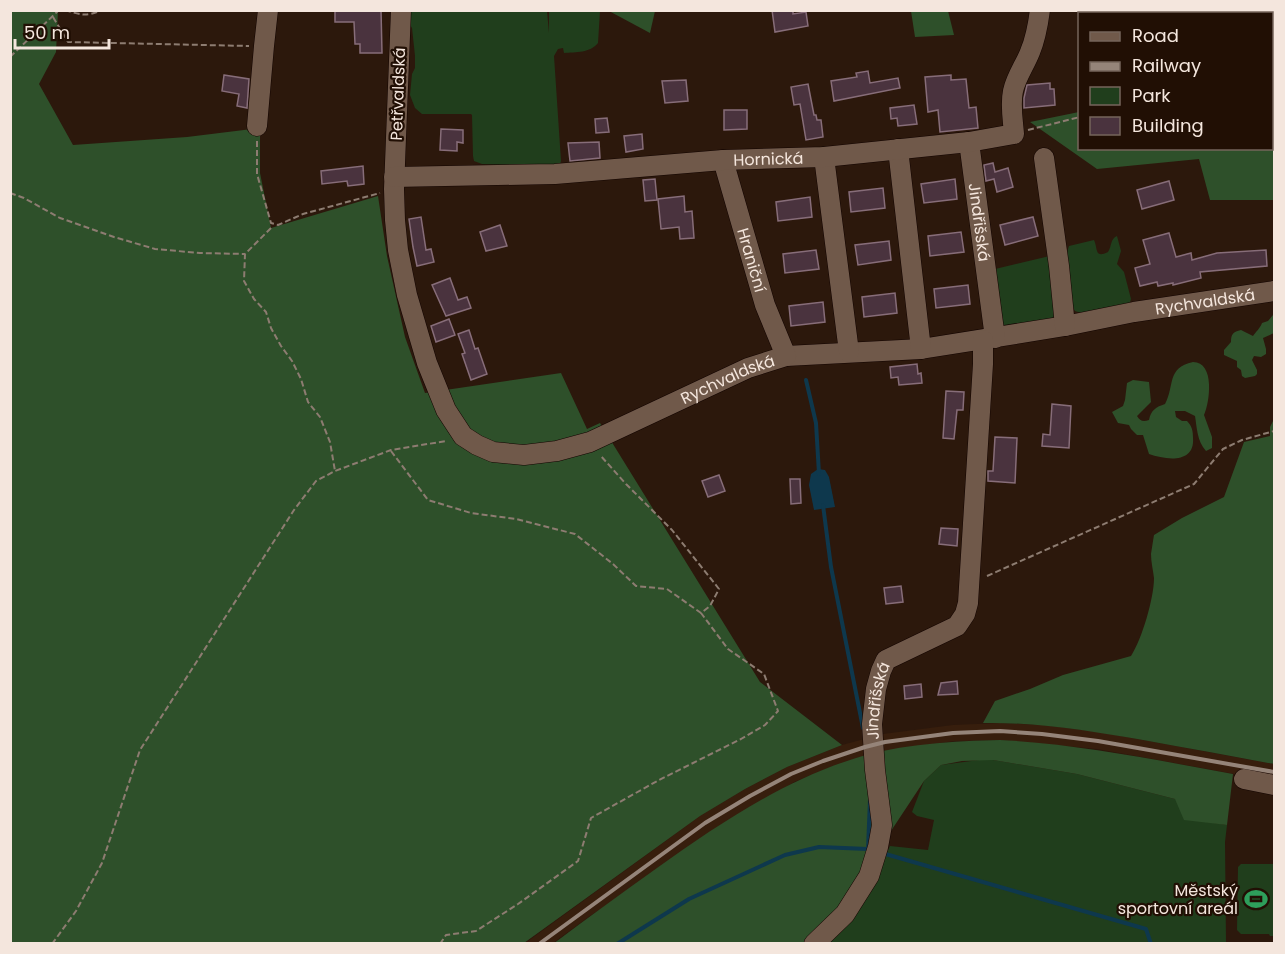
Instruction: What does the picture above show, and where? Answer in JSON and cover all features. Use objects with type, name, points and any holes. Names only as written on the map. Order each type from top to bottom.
[{"type":"street","points":[[257,126],[268,10]]},
{"type":"street","name":"Petřvaldská","points":[[394,177],[401,10]]},
{"type":"street","points":[[1014,134],[1013,93],[1038,31],[1040,10]]},
{"type":"street","name":"Hornická","points":[[394,177],[555,174],[723,160],[824,157],[969,142],[1014,134]]},
{"type":"street","name":"Jindřišská","points":[[814,944],[845,914],[869,876],[878,847],[882,825],[872,724],[876,689],[881,671],[886,660],[957,626],[965,614],[969,594],[983,364],[989,339],[969,142]]},
{"type":"street","points":[[898,149],[921,349]]},
{"type":"street","points":[[824,157],[849,352]]},
{"type":"street","points":[[1044,158],[1065,326]]},
{"type":"street","name":"Hraniční","points":[[723,160],[765,305],[786,356]]},
{"type":"street","name":"Rychvaldská","points":[[394,177],[398,250],[412,315],[427,363],[446,410],[463,436],[493,452],[524,455],[557,451],[590,442],[748,368],[786,356],[921,349],[1065,326],[1134,312],[1275,291]]},
{"type":"street","points":[[1244,779],[1275,785]]},
{"type":"path","points":[[10,57],[60,10]]},
{"type":"path","points":[[65,10],[82,16],[102,10]]},
{"type":"path","points":[[53,17],[68,42],[264,46]]},
{"type":"path","points":[[1014,134],[1078,118]]},
{"type":"path","points":[[257,126],[257,174],[271,223],[279,225],[303,214],[370,196]]},
{"type":"path","points":[[10,193],[60,218],[155,249],[245,254]]},
{"type":"path","points":[[271,228],[245,254],[244,280],[254,299],[266,312],[271,328],[301,379],[308,402],[320,417],[330,442],[335,471]]},
{"type":"path","points":[[969,594],[985,577],[1194,484],[1223,449],[1242,440],[1275,431]]},
{"type":"path","points":[[52,944],[76,910],[102,863],[140,750],[294,510],[316,481],[335,471],[391,450],[444,442],[463,436]]},
{"type":"path","points":[[590,442],[626,484],[672,530],[719,589],[710,606],[702,614]]},
{"type":"path","points":[[391,450],[428,500],[471,513],[516,519],[575,534],[613,564],[636,586],[667,589],[702,614],[728,649],[764,674],[778,711],[765,725],[741,739],[659,780],[591,818],[578,861],[476,931],[446,935],[440,944]]},
{"type":"shaded area","points":[[1000,723],[1043,725],[1100,732],[1274,764],[1274,781],[1097,749],[1000,740],[954,741],[886,751],[857,758],[794,782],[590,916],[553,943],[524,944],[700,816],[787,767],[842,745],[883,734],[953,725]]},
{"type":"green space","points":[[10,11],[58,11],[56,52],[39,84],[73,145],[187,137],[252,129],[260,135],[260,173],[271,228],[378,196],[387,256],[405,337],[425,393],[561,373],[587,429],[600,423],[760,682],[842,745],[787,767],[700,816],[524,943],[11,943]]},
{"type":"green space","points":[[407,11],[547,11],[549,33],[549,11],[600,11],[598,43],[595,46],[587,50],[564,53],[563,48],[558,49],[554,56],[561,161],[559,167],[482,164],[474,161],[471,114],[422,114],[415,108],[410,95],[415,56],[412,28],[408,22]]},
{"type":"green space","points":[[609,11],[655,11],[650,33]]},
{"type":"green space","points":[[911,11],[948,11],[954,35],[915,37]]},
{"type":"green space","points":[[1274,11],[1274,200],[1210,200],[1199,159],[1097,169],[1030,122],[1078,112],[1078,150],[1273,150],[1273,12],[1232,12]]},
{"type":"green space","points":[[1117,236],[1121,251],[1117,264],[1124,272],[1131,299],[1129,305],[1092,312],[1075,311],[1072,306],[1063,255],[1069,246],[1094,240],[1097,252],[1104,254],[1108,252],[1112,241]]},
{"type":"green space","points":[[1054,255],[1055,316],[1051,319],[1002,327],[991,270]]},
{"type":"green space","points":[[1273,315],[1274,333],[1263,338],[1266,354],[1261,357],[1254,356],[1252,360],[1257,374],[1245,378],[1237,367],[1237,361],[1224,355],[1224,350],[1231,342],[1234,333],[1241,330],[1253,336],[1262,323],[1268,321]]},
{"type":"green space","points":[[1193,362],[1205,368],[1208,375],[1209,393],[1204,415],[1212,437],[1212,448],[1206,451],[1201,443],[1195,416],[1185,411],[1175,411],[1176,417],[1187,421],[1192,429],[1192,446],[1189,452],[1178,458],[1163,458],[1149,454],[1143,435],[1137,435],[1129,425],[1118,423],[1112,412],[1123,406],[1127,383],[1133,380],[1149,382],[1151,402],[1137,416],[1142,421],[1149,420],[1154,409],[1165,404],[1175,373],[1184,365]]},
{"type":"green space","points":[[1273,421],[1274,764],[1083,730],[983,723],[995,701],[1063,675],[1131,656],[1150,607],[1154,578],[1151,554],[1154,535],[1224,497],[1244,442],[1270,436]]},
{"type":"green space","points":[[1000,740],[1088,749],[1233,774],[1227,825],[1184,820],[1175,799],[1077,774],[993,760],[962,761],[941,765],[924,781],[817,943],[553,944],[704,835],[752,805],[802,779],[856,758],[891,749],[946,742]]},
{"type":"green space","points":[[993,760],[1077,774],[1175,799],[1207,822],[1227,825],[1225,842],[1226,942],[1229,943],[829,944],[859,908],[890,846],[928,850],[934,820],[917,816],[912,812],[924,781],[941,765]]},
{"type":"green space","name":"Městský sportovní areál","points":[[1241,864],[1274,864],[1274,936],[1241,934],[1237,930],[1238,867]]},
{"type":"water","points":[[818,469],[825,470],[829,477],[835,507],[814,510],[809,485],[811,474]]},
{"type":"building","points":[[335,10],[381,10],[382,53],[360,53],[360,44],[355,44],[354,22],[335,22]]},
{"type":"building","points":[[772,10],[793,10],[793,14],[806,12],[808,26],[775,32]]},
{"type":"building","points":[[868,71],[870,83],[898,78],[900,88],[834,101],[831,81],[857,77],[856,73]]},
{"type":"building","points":[[224,75],[249,79],[247,108],[237,106],[239,94],[222,91]]},
{"type":"building","points":[[951,75],[951,80],[966,79],[969,108],[976,107],[978,128],[940,132],[938,110],[928,112],[925,77]]},
{"type":"building","points":[[686,80],[688,101],[665,103],[662,81]]},
{"type":"building","points":[[1050,83],[1050,89],[1054,89],[1055,105],[1024,108],[1027,85]]},
{"type":"building","points":[[808,84],[814,115],[817,120],[821,120],[823,137],[806,140],[800,104],[794,105],[791,87]]},
{"type":"building","points":[[914,105],[917,124],[898,126],[897,118],[891,119],[890,108]]},
{"type":"building","points":[[724,110],[747,110],[747,129],[724,130]]},
{"type":"building","points":[[607,118],[609,132],[596,133],[595,119]]},
{"type":"building","points":[[441,129],[463,130],[463,143],[457,142],[457,151],[440,150]]},
{"type":"building","points":[[642,134],[643,149],[626,152],[624,136]]},
{"type":"building","points":[[599,142],[600,158],[570,161],[568,143]]},
{"type":"building","points":[[993,163],[995,172],[1008,168],[1013,187],[997,192],[994,179],[986,181],[984,165]]},
{"type":"building","points":[[363,166],[364,184],[348,186],[347,181],[322,184],[321,171]]},
{"type":"building","points":[[655,179],[657,200],[645,201],[643,180]]},
{"type":"building","points":[[955,179],[957,199],[924,203],[921,184]]},
{"type":"building","points":[[1169,181],[1174,200],[1142,209],[1137,190]]},
{"type":"building","points":[[883,188],[885,208],[851,212],[849,192]]},
{"type":"building","points":[[684,196],[685,212],[692,211],[694,238],[680,239],[679,227],[661,229],[658,199]]},
{"type":"building","points":[[810,197],[812,217],[778,221],[776,202]]},
{"type":"building","points":[[421,217],[426,250],[431,249],[434,262],[417,266],[409,219]]},
{"type":"building","points":[[1033,217],[1038,236],[1005,245],[1000,225]]},
{"type":"building","points":[[500,225],[507,246],[486,251],[480,232]]},
{"type":"building","points":[[961,232],[964,252],[930,256],[928,236]]},
{"type":"building","points":[[1169,233],[1176,257],[1191,253],[1192,260],[1217,253],[1266,250],[1267,266],[1200,272],[1201,278],[1173,285],[1173,283],[1158,286],[1157,282],[1140,286],[1135,268],[1150,264],[1143,240]]},
{"type":"building","points":[[889,241],[891,260],[858,265],[855,245]]},
{"type":"building","points":[[816,250],[819,269],[785,273],[783,254]]},
{"type":"building","points":[[450,278],[458,300],[467,297],[471,308],[446,316],[432,285]]},
{"type":"building","points":[[968,285],[970,304],[936,308],[934,289]]},
{"type":"building","points":[[895,293],[897,313],[864,317],[862,297]]},
{"type":"building","points":[[823,302],[825,322],[791,326],[789,306]]},
{"type":"building","points":[[449,319],[455,335],[436,342],[431,326]]},
{"type":"building","points":[[469,330],[487,374],[471,380],[458,334]]},
{"type":"building","points":[[917,364],[922,383],[899,385],[898,377],[891,378],[890,367]]},
{"type":"building","points":[[946,391],[964,392],[963,410],[957,410],[954,439],[943,438]]},
{"type":"building","points":[[1052,404],[1071,406],[1069,448],[1042,446],[1043,434],[1050,435]]},
{"type":"building","points":[[995,437],[1017,438],[1015,483],[988,481],[988,471],[993,471]]},
{"type":"building","points":[[719,475],[725,491],[708,497],[702,481]]},
{"type":"building","points":[[790,479],[800,479],[801,503],[791,504]]},
{"type":"building","points":[[941,528],[958,529],[957,546],[939,544]]},
{"type":"building","points":[[901,586],[903,602],[886,604],[884,588]]},
{"type":"building","points":[[957,681],[958,694],[938,695],[941,683]]},
{"type":"building","points":[[921,684],[922,697],[905,699],[904,686]]},
{"type":"waterway","points":[[806,380],[816,423],[819,474]]},
{"type":"waterway","points":[[823,505],[831,567],[863,728]]},
{"type":"waterway","points":[[870,800],[868,849],[871,850]]},
{"type":"waterway","points":[[617,944],[689,899],[785,855],[819,847],[868,849]]},
{"type":"waterway","points":[[882,853],[1146,929],[1151,944]]},
{"type":"railway","points":[[539,944],[705,823],[750,796],[791,774],[823,761],[885,742],[953,733],[1000,731],[1042,734],[1098,741],[1274,772]]},
{"type":"place","name":"Městský sportovní areál","points":[[1256,899]]}]
